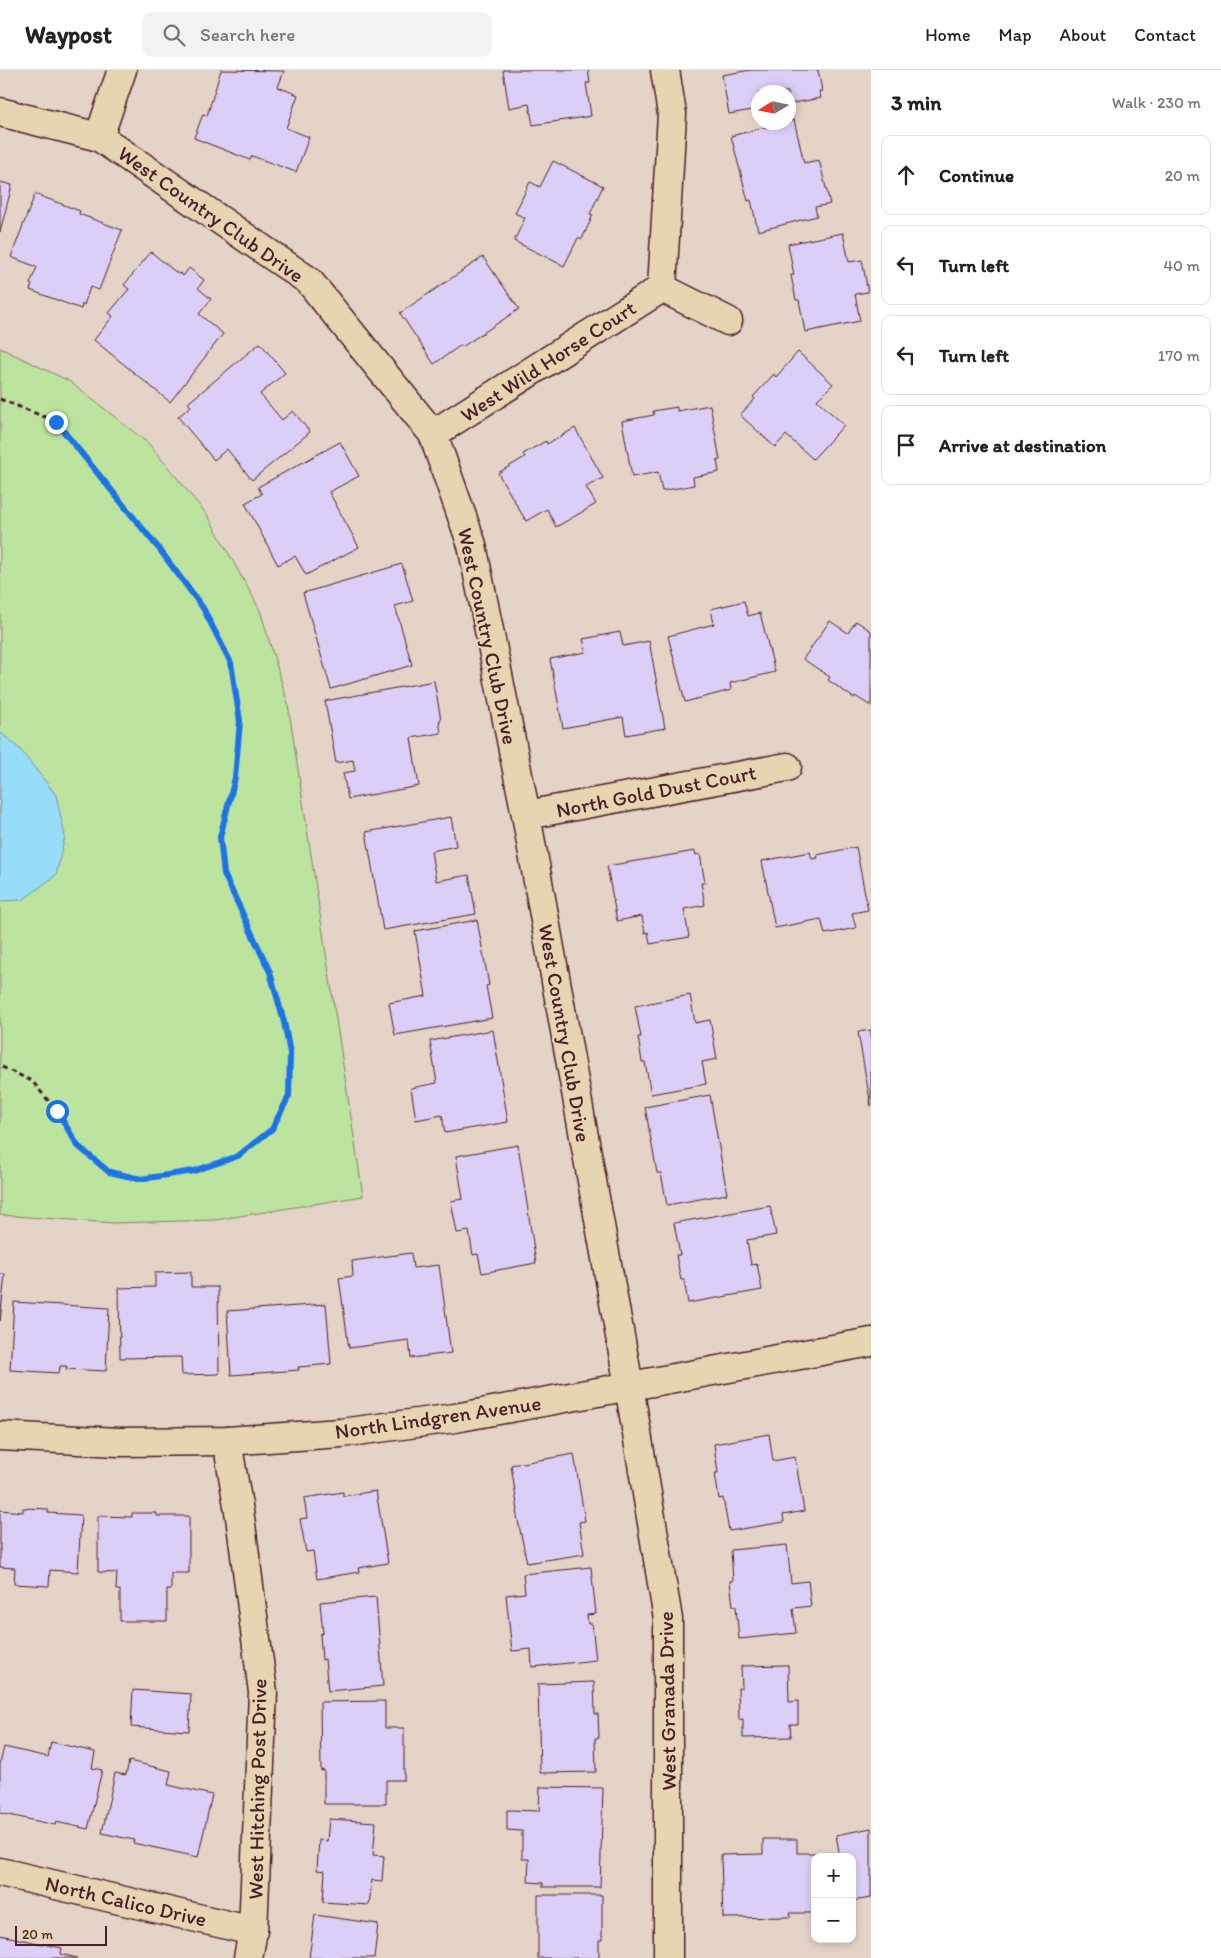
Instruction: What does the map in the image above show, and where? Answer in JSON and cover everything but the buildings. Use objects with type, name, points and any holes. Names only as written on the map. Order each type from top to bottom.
[{"type":"street","points":[[99,137],[122,70]]},
{"type":"street","points":[[665,70],[672,114],[662,288],[728,321]]},
{"type":"street","name":"West Country Club Drive","points":[[0,112],[99,137],[309,281],[433,434],[472,545],[526,815],[629,1386]]},
{"type":"street","name":"West Wild Horse Court","points":[[433,434],[662,288]]},
{"type":"street","name":"North Gold Dust Court","points":[[526,815],[787,767]]},
{"type":"street","name":"North Lindgren Avenue","points":[[0,1436],[119,1442],[227,1442],[399,1426],[455,1418],[871,1342]]},
{"type":"street","name":"West Granada Drive","points":[[629,1386],[668,1620],[668,1958]]},
{"type":"street","name":"West Hitching Post Drive","points":[[227,1442],[240,1517],[263,1692],[253,1931],[248,1958]]},
{"type":"street","name":"North Calico Drive","points":[[0,1872],[253,1931]]},
{"type":"path","points":[[0,399],[56,422],[160,550],[203,608],[231,663],[240,721],[235,778],[220,837],[224,874],[270,972],[284,1022],[290,1053],[289,1096],[272,1129],[238,1156],[194,1171],[141,1179],[109,1172],[78,1146],[57,1111],[32,1081],[0,1066]]},
{"type":"green space","points":[[0,348],[69,381],[149,444],[208,516],[260,610],[288,704],[363,1196],[215,1220],[114,1223],[0,1215]]},
{"type":"water","points":[[0,732],[19,748],[56,795],[65,836],[56,875],[23,900],[0,901]]},
{"type":"route","points":[[56,422],[160,550],[203,608],[231,663],[240,721],[235,778],[220,837],[224,874],[270,972],[284,1022],[290,1053],[289,1096],[272,1129],[238,1156],[194,1171],[141,1179],[109,1172],[78,1146],[57,1111]]}]
